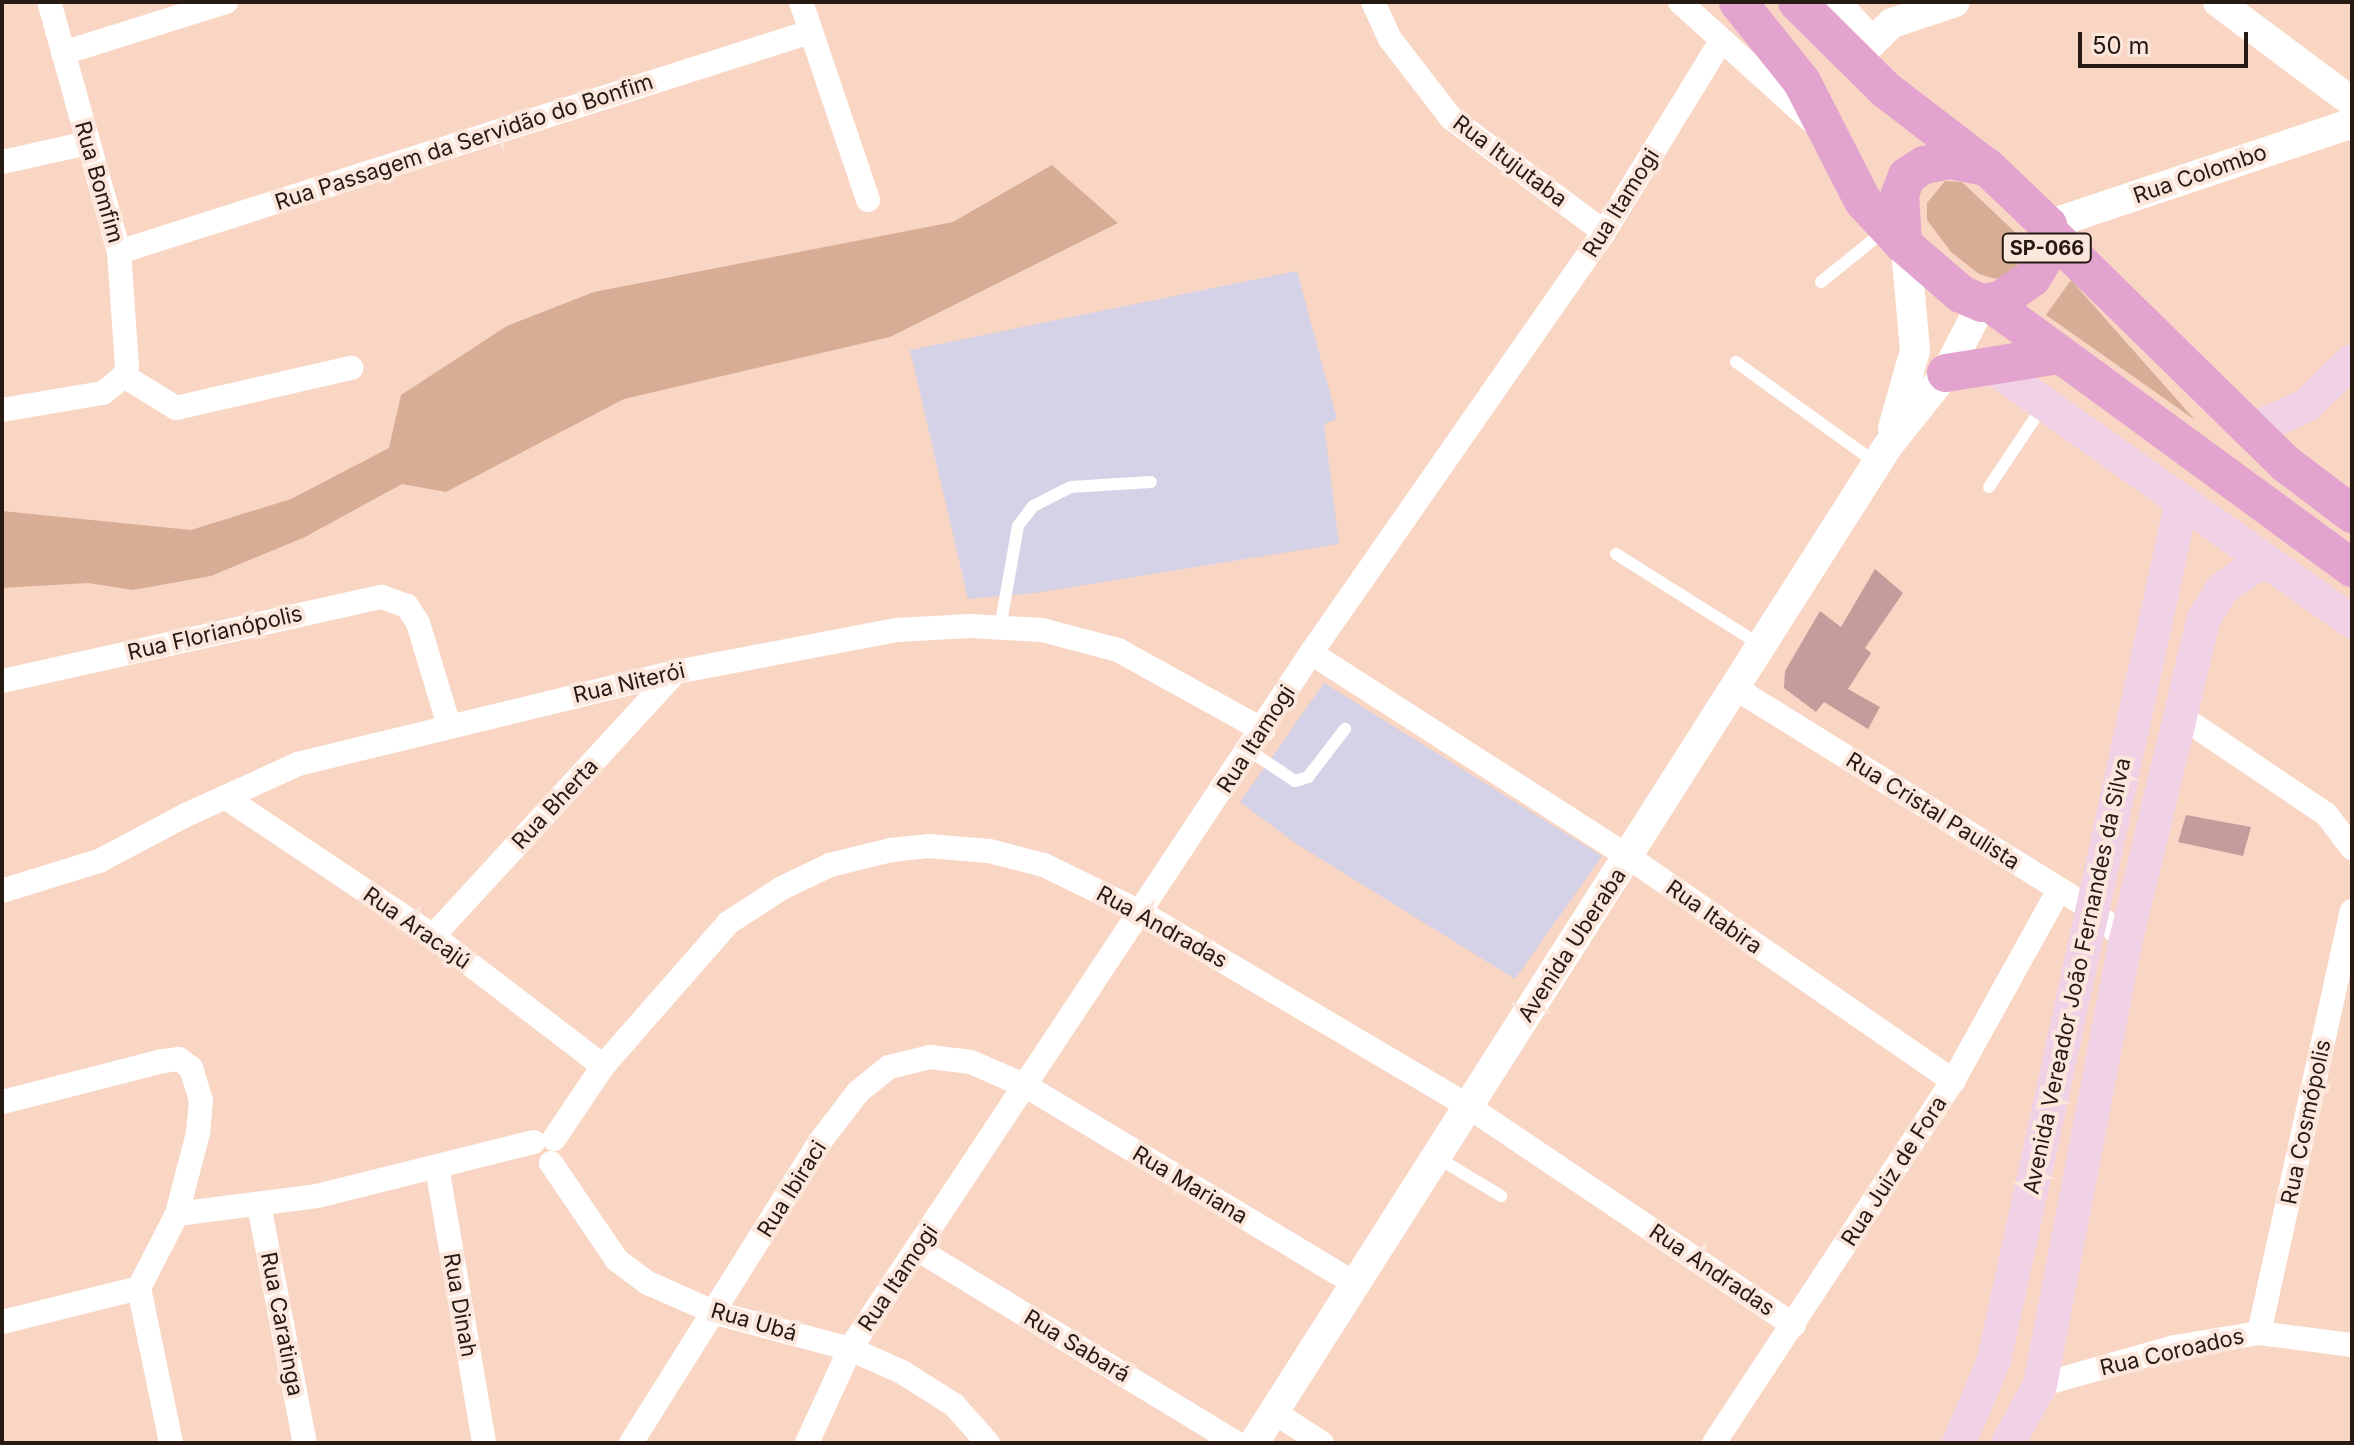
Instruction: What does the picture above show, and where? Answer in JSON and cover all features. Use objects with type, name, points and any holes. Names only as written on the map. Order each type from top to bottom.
[{"type":"main road","points":[[1738,2],[1802,82],[1824,132],[1863,201],[1898,241],[1961,294],[1986,303],[2352,568]]},
{"type":"main road","name":"SP-066","points":[[1797,2],[1862,52],[1987,167],[2286,464],[2352,514]]},
{"type":"main road","points":[[1898,241],[1900,194],[1907,176],[1924,165],[1950,160],[1987,167]]},
{"type":"main road","name":"SP-066","points":[[1986,303],[2014,294],[2032,278],[2049,229]]},
{"type":"main road","points":[[1946,373],[2059,355]]},
{"type":"main road","points":[[2252,430],[2307,405],[2352,361]]},
{"type":"main road","points":[[1988,364],[2181,505],[2352,622]]},
{"type":"main road","points":[[2286,464],[2307,405]]},
{"type":"main road","name":"Avenida Vereador João Fernandes da Silva","points":[[1959,1443],[1994,1360],[2181,505]]},
{"type":"main road","name":"Avenida Vereador João Fernandes da Silva","points":[[2008,1443],[2040,1385],[2126,940],[2204,618],[2222,589],[2263,560]]},
{"type":"street","name":"Rua Bomfim","points":[[49,2],[119,252],[126,371]]},
{"type":"street","points":[[63,53],[226,2]]},
{"type":"street","points":[[801,2],[868,200]]},
{"type":"street","name":"Rua Itujutaba","points":[[1373,2],[1390,39],[1451,118],[1604,232]]},
{"type":"street","points":[[1680,2],[1720,43],[1824,132]]},
{"type":"street","points":[[1835,2],[1862,52],[1892,23],[1924,6],[1955,2]]},
{"type":"street","points":[[2218,2],[2352,102]]},
{"type":"street","name":"Rua Passagem da Servidão do Bonfim","points":[[119,252],[810,32]]},
{"type":"street","name":"Rua Itamogi","points":[[807,1443],[850,1349],[1257,740],[1311,653],[1604,232],[1720,43]]},
{"type":"street","name":"Rua Colombo","points":[[2049,229],[2352,123]]},
{"type":"street","points":[[2,162],[88,143]]},
{"type":"street","name":"Avenida Uberaba","points":[[1882,454],[1915,350],[1898,241]]},
{"type":"street","name":"Avenida Uberaba","points":[[1254,1443],[1466,1105],[1630,858],[1882,454],[1946,373],[1986,303]]},
{"type":"street","points":[[2,410],[103,393],[126,371],[176,408],[351,368]]},
{"type":"street","name":"Rua Florianópolis","points":[[2,681],[366,599],[397,600],[418,623],[449,726]]},
{"type":"street","name":"Rua Niterói","points":[[2,891],[99,861],[298,764],[676,672],[838,638],[897,630],[1042,630],[1118,650],[1257,740]]},
{"type":"street","name":"Rua Itabira","points":[[1311,653],[1630,858],[1953,1081]]},
{"type":"street","name":"Rua Bherta","points":[[433,936],[676,672]]},
{"type":"street","name":"Rua Cristal Paulista","points":[[1735,688],[2091,909],[2126,940]]},
{"type":"street","points":[[2179,715],[2326,814],[2352,848]]},
{"type":"street","name":"Rua Aracajú","points":[[225,797],[433,936],[603,1066]]},
{"type":"street","name":"Rua Andradas","points":[[543,1140],[728,923],[830,865],[928,846],[989,851],[1044,865],[1140,912],[1466,1105],[1794,1325]]},
{"type":"street","name":"Rua Juiz de Fora","points":[[1714,1443],[1953,1081],[2059,890]]},
{"type":"street","name":"Rua Cosmópolis","points":[[2259,1333],[2352,911]]},
{"type":"street","name":"Rua Ibiraci","points":[[631,1443],[716,1313],[819,1143],[858,1092],[889,1067],[930,1057],[971,1062],[1026,1086]]},
{"type":"street","points":[[2,1102],[179,1059],[191,1068],[201,1100],[177,1214],[139,1288],[171,1443]]},
{"type":"street","name":"Rua Mariana","points":[[1026,1086],[1355,1284]]},
{"type":"street","points":[[177,1214],[259,1205],[437,1167],[543,1140]]},
{"type":"street","name":"Rua Ubá","points":[[543,1140],[559,1152],[551,1163],[617,1260],[648,1283],[716,1313],[850,1349],[954,1405],[988,1443]]},
{"type":"street","name":"Rua Dinah","points":[[437,1167],[484,1443]]},
{"type":"street","name":"Rua Caratinga","points":[[259,1205],[305,1443]]},
{"type":"street","name":"Rua Sabará","points":[[917,1249],[1236,1443]]},
{"type":"street","points":[[2,1322],[139,1288]]},
{"type":"street","name":"Rua Coroados","points":[[2040,1385],[2175,1347],[2259,1333],[2352,1345]]},
{"type":"street","points":[[1274,1412],[1322,1443]]},
{"type":"lane","points":[[1821,282],[1898,241]]},
{"type":"lane","points":[[1736,362],[1882,454]]},
{"type":"lane","points":[[1989,487],[2045,403]]},
{"type":"lane","points":[[1000,628],[1018,526],[1033,506],[1071,487],[1151,482]]},
{"type":"lane","points":[[1616,554],[1762,646]]},
{"type":"lane","points":[[1257,740],[1295,781],[1308,777],[1345,729]]},
{"type":"lane","points":[[1435,1156],[1501,1196]]},
{"type":"shaded area","points":[[1052,165],[1118,223],[890,337],[624,399],[446,492],[402,484],[305,537],[211,576],[133,590],[88,583],[2,588],[2,511],[191,530],[291,499],[389,448],[401,395],[507,326],[594,292],[953,222]]},
{"type":"shaded area","points":[[1945,181],[1962,182],[2017,234],[2021,256],[2013,273],[1996,279],[1979,274],[1951,252],[1927,220],[1927,203]]},
{"type":"shaded area","points":[[1297,271],[1337,419],[1324,424],[1339,544],[1035,593],[968,599],[910,350]]},
{"type":"shaded area","points":[[2071,280],[2195,420],[2046,315]]},
{"type":"shaded area","points":[[1324,683],[1602,856],[1515,979],[1295,843],[1240,802]]},
{"type":"building","points":[[1875,569],[1903,593],[1865,648],[1871,653],[1848,689],[1880,707],[1868,729],[1824,702],[1816,712],[1784,688],[1785,671],[1820,611],[1841,627]]},
{"type":"building","points":[[2186,815],[2251,827],[2243,856],[2178,842]]}]
